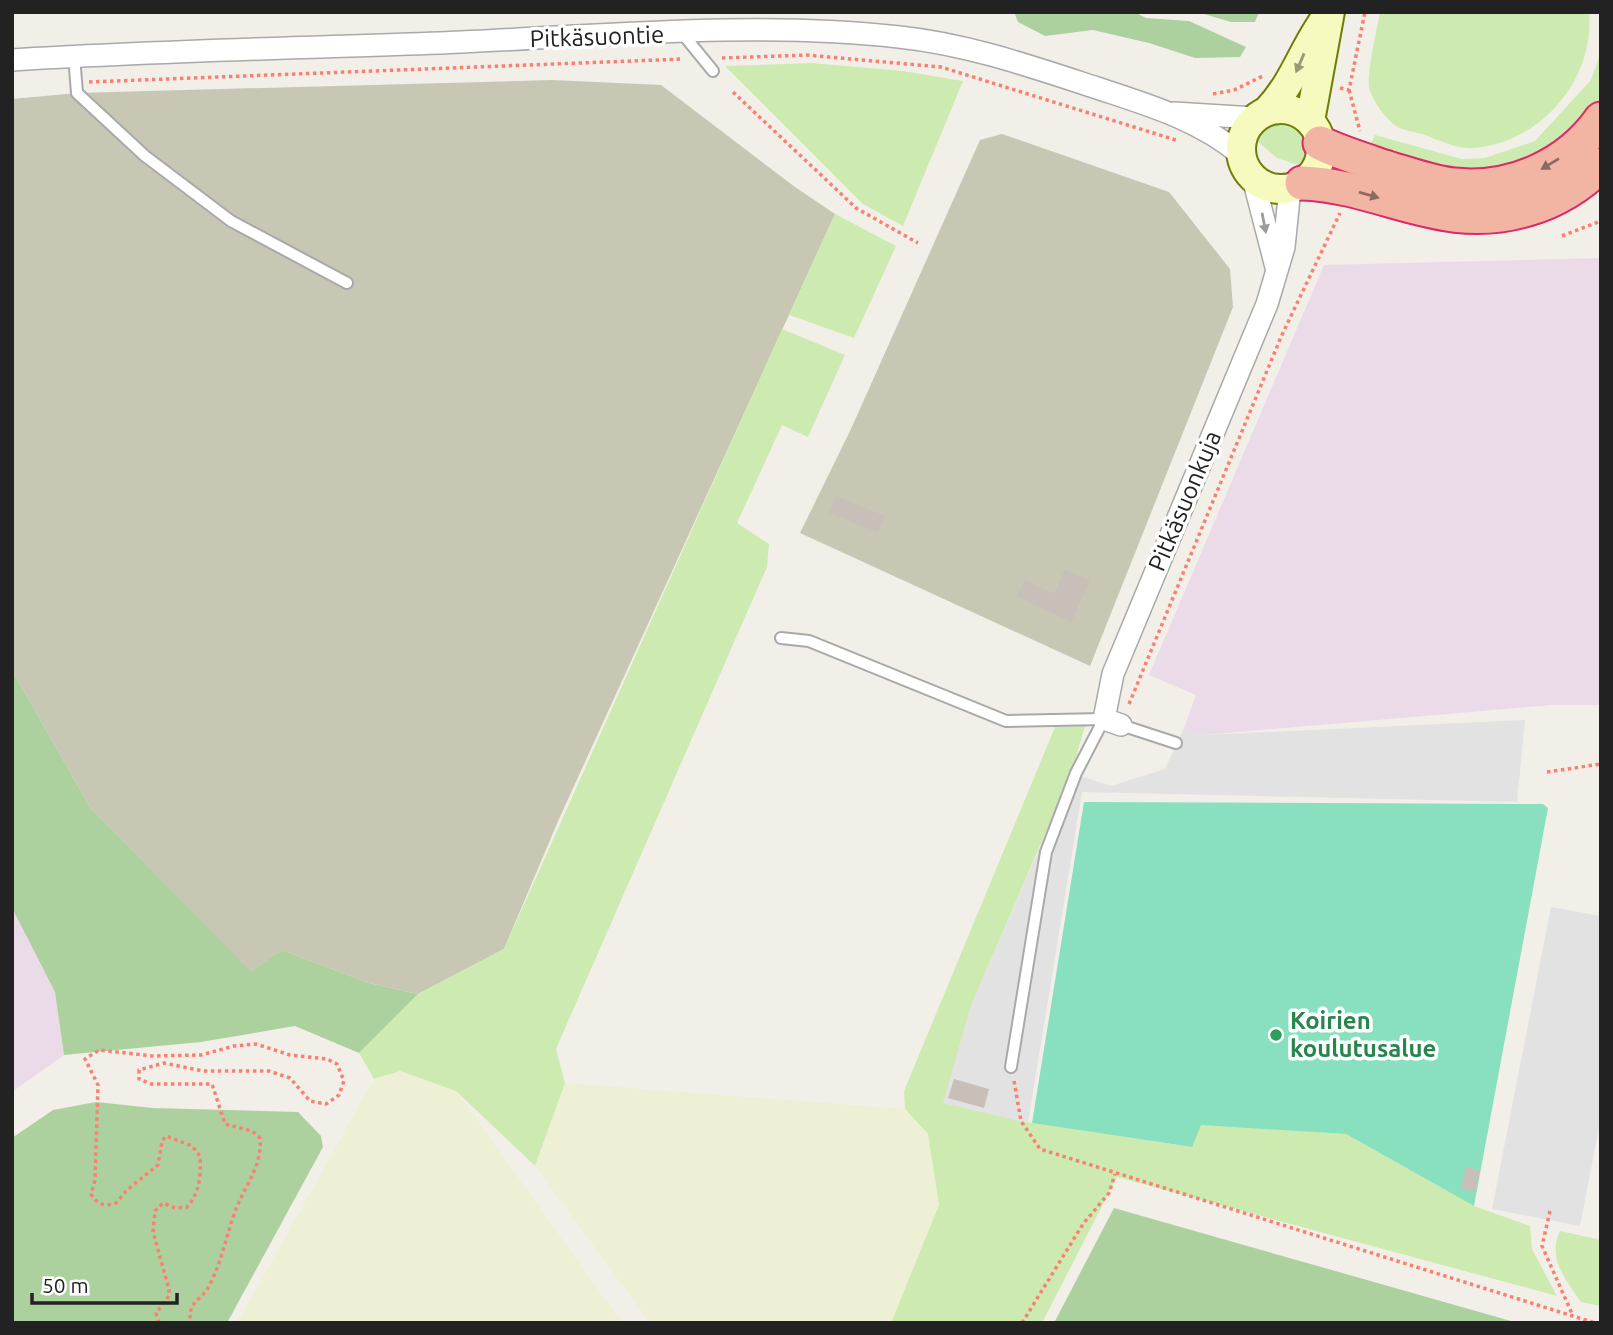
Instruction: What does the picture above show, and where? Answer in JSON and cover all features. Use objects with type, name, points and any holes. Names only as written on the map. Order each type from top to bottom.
[{"type":"highway","points":[[1296,186],[1353,174],[1454,185],[1507,182],[1550,165],[1582,140],[1601,119]]},
{"type":"highway","points":[[1315,132],[1353,174],[1460,218],[1493,217],[1546,203],[1601,165]]},
{"type":"main road","points":[[1306,80],[1261,114],[1241,142],[1247,167],[1264,186],[1296,186],[1313,172],[1320,158],[1306,80],[1330,12]]},
{"type":"main road","points":[[1261,114],[1290,109],[1315,132]]},
{"type":"street","name":"Pitkäsuontie","points":[[12,60],[682,33],[806,30],[902,37],[1001,57],[1194,120],[1222,139],[1247,167]]},
{"type":"street","name":"Pitkäsuontie","points":[[1194,120],[1261,114]]},
{"type":"street","points":[[1247,167],[1276,267]]},
{"type":"street","name":"Pitkäsuonkuja","points":[[1112,722],[1112,674],[1259,326],[1284,247],[1296,186]]},
{"type":"lane","points":[[682,33],[713,71]]},
{"type":"lane","points":[[74,56],[77,93],[145,156],[231,221],[347,283]]},
{"type":"lane","points":[[781,638],[809,641],[1006,721],[1112,722],[1176,743]]},
{"type":"lane","points":[[1011,1067],[1046,852],[1076,773],[1112,722]]},
{"type":"path","points":[[1112,722],[1281,337],[1331,238],[1353,174],[1362,137],[1349,90],[1365,12]]},
{"type":"path","points":[[75,82],[806,55],[941,66],[1184,143],[1189,138],[1203,96],[1234,90],[1276,71],[1349,90]]},
{"type":"path","points":[[733,92],[856,208],[918,243]]},
{"type":"path","points":[[1562,236],[1601,221]]},
{"type":"path","points":[[1547,772],[1601,764]]},
{"type":"path","points":[[159,1323],[156,1313],[169,1296],[169,1289],[153,1232],[155,1211],[163,1203],[175,1208],[191,1204],[200,1183],[200,1156],[180,1139],[166,1136],[162,1141],[160,1159],[152,1172],[132,1185],[116,1203],[102,1205],[95,1201],[91,1194],[95,1180],[97,1085],[85,1059],[99,1050],[153,1056],[201,1055],[234,1046],[256,1044],[290,1055],[333,1061],[339,1066],[344,1081],[339,1095],[326,1104],[310,1101],[290,1079],[280,1073],[203,1071],[164,1063],[139,1070],[139,1079],[151,1084],[212,1084],[225,1124],[252,1132],[260,1142],[259,1157],[247,1189],[236,1208],[226,1245],[207,1289],[192,1303],[190,1323]]},
{"type":"path","points":[[1011,1067],[1021,1121],[1041,1149],[1595,1323]]},
{"type":"path","points":[[1022,1323],[1083,1224],[1109,1193],[1115,1174]]},
{"type":"path","points":[[1549,1211],[1542,1246],[1574,1317]]},
{"type":"shaded area","points":[[552,80],[661,85],[795,187],[835,214],[559,819],[504,949],[418,994],[369,983],[282,950],[251,973],[90,807],[12,670],[12,99],[77,93]]},
{"type":"shaded area","points":[[1002,134],[1169,192],[1230,269],[1233,307],[1090,666],[800,533],[851,429],[980,140]]},
{"type":"shaded area","points":[[1601,258],[1601,705],[1551,705],[1204,735],[1184,728],[1196,695],[1149,675],[1324,265]]},
{"type":"shaded area","points":[[1525,720],[1517,802],[1082,792],[1028,1123],[943,1103],[971,1006],[1072,773],[1111,786],[1165,769],[1184,728],[1204,735]]},
{"type":"shaded area","points":[[1551,907],[1601,916],[1601,1117],[1580,1226],[1492,1209]]},
{"type":"shaded area","points":[[12,908],[55,992],[64,1055],[12,1092]]},
{"type":"shaded area","points":[[400,1070],[456,1090],[622,1323],[237,1323],[374,1079]]},
{"type":"shaded area","points":[[565,1083],[905,1109],[928,1134],[939,1205],[891,1323],[650,1323],[535,1166]]},
{"type":"green space","points":[[1014,12],[1134,12],[1146,18],[1189,21],[1246,47],[1240,57],[1195,58],[1149,43],[1093,30],[1045,36],[1018,22]]},
{"type":"green space","points":[[1197,12],[1259,12],[1255,22],[1231,22]]},
{"type":"green space","points":[[1380,12],[1589,12],[1589,37],[1573,84],[1559,104],[1541,121],[1498,144],[1467,148],[1396,126],[1376,103],[1370,92],[1369,80]]},
{"type":"green space","points":[[1601,52],[1599,99],[1579,127],[1548,152],[1497,172],[1448,173],[1367,151],[1375,135],[1462,159],[1485,158],[1535,141],[1591,80]]},
{"type":"green space","points":[[811,63],[903,71],[963,81],[903,226],[863,204],[725,66]]},
{"type":"green space","points":[[1278,125],[1295,128],[1302,136],[1306,150],[1301,166],[1277,158],[1256,140],[1264,130]]},
{"type":"green space","points":[[835,214],[896,246],[854,338],[789,315]]},
{"type":"green space","points":[[782,329],[845,355],[808,437],[782,425],[737,523],[769,544],[767,567],[556,1049],[565,1083],[535,1166],[456,1091],[400,1071],[374,1079],[359,1053],[418,994],[504,949]]},
{"type":"green space","points":[[12,670],[90,807],[251,972],[282,950],[369,983],[418,994],[359,1053],[295,1026],[201,1042],[64,1055],[55,992],[12,908]]},
{"type":"green space","points":[[1085,726],[1072,771],[971,1006],[944,1103],[1032,1123],[1191,1147],[1200,1124],[1346,1134],[1474,1206],[1530,1226],[1532,1249],[1557,1296],[1117,1177],[1042,1323],[891,1323],[939,1205],[928,1134],[905,1109],[904,1091],[1055,727]]},
{"type":"green space","name":"Koirien koulutusalue","points":[[1084,802],[1543,804],[1548,808],[1474,1206],[1346,1134],[1201,1125],[1192,1147],[1032,1123]]},
{"type":"green space","points":[[96,1102],[153,1108],[298,1112],[321,1136],[323,1147],[227,1323],[12,1323],[12,1138],[53,1110]]},
{"type":"green space","points":[[1114,1208],[1518,1323],[1054,1323]]},
{"type":"green space","points":[[1560,1231],[1601,1240],[1601,1306],[1581,1302],[1564,1277],[1556,1250]]},
{"type":"building","points":[[836,496],[885,516],[878,532],[829,513]]},
{"type":"building","points":[[1065,570],[1090,580],[1071,622],[1017,596],[1025,580],[1054,594]]},
{"type":"building","points":[[954,1079],[989,1089],[984,1108],[948,1098]]},
{"type":"building","points":[[1466,1167],[1480,1170],[1475,1192],[1461,1188]]},
{"type":"place","name":"Koirien koulutusalue","points":[[1276,1035]]}]
